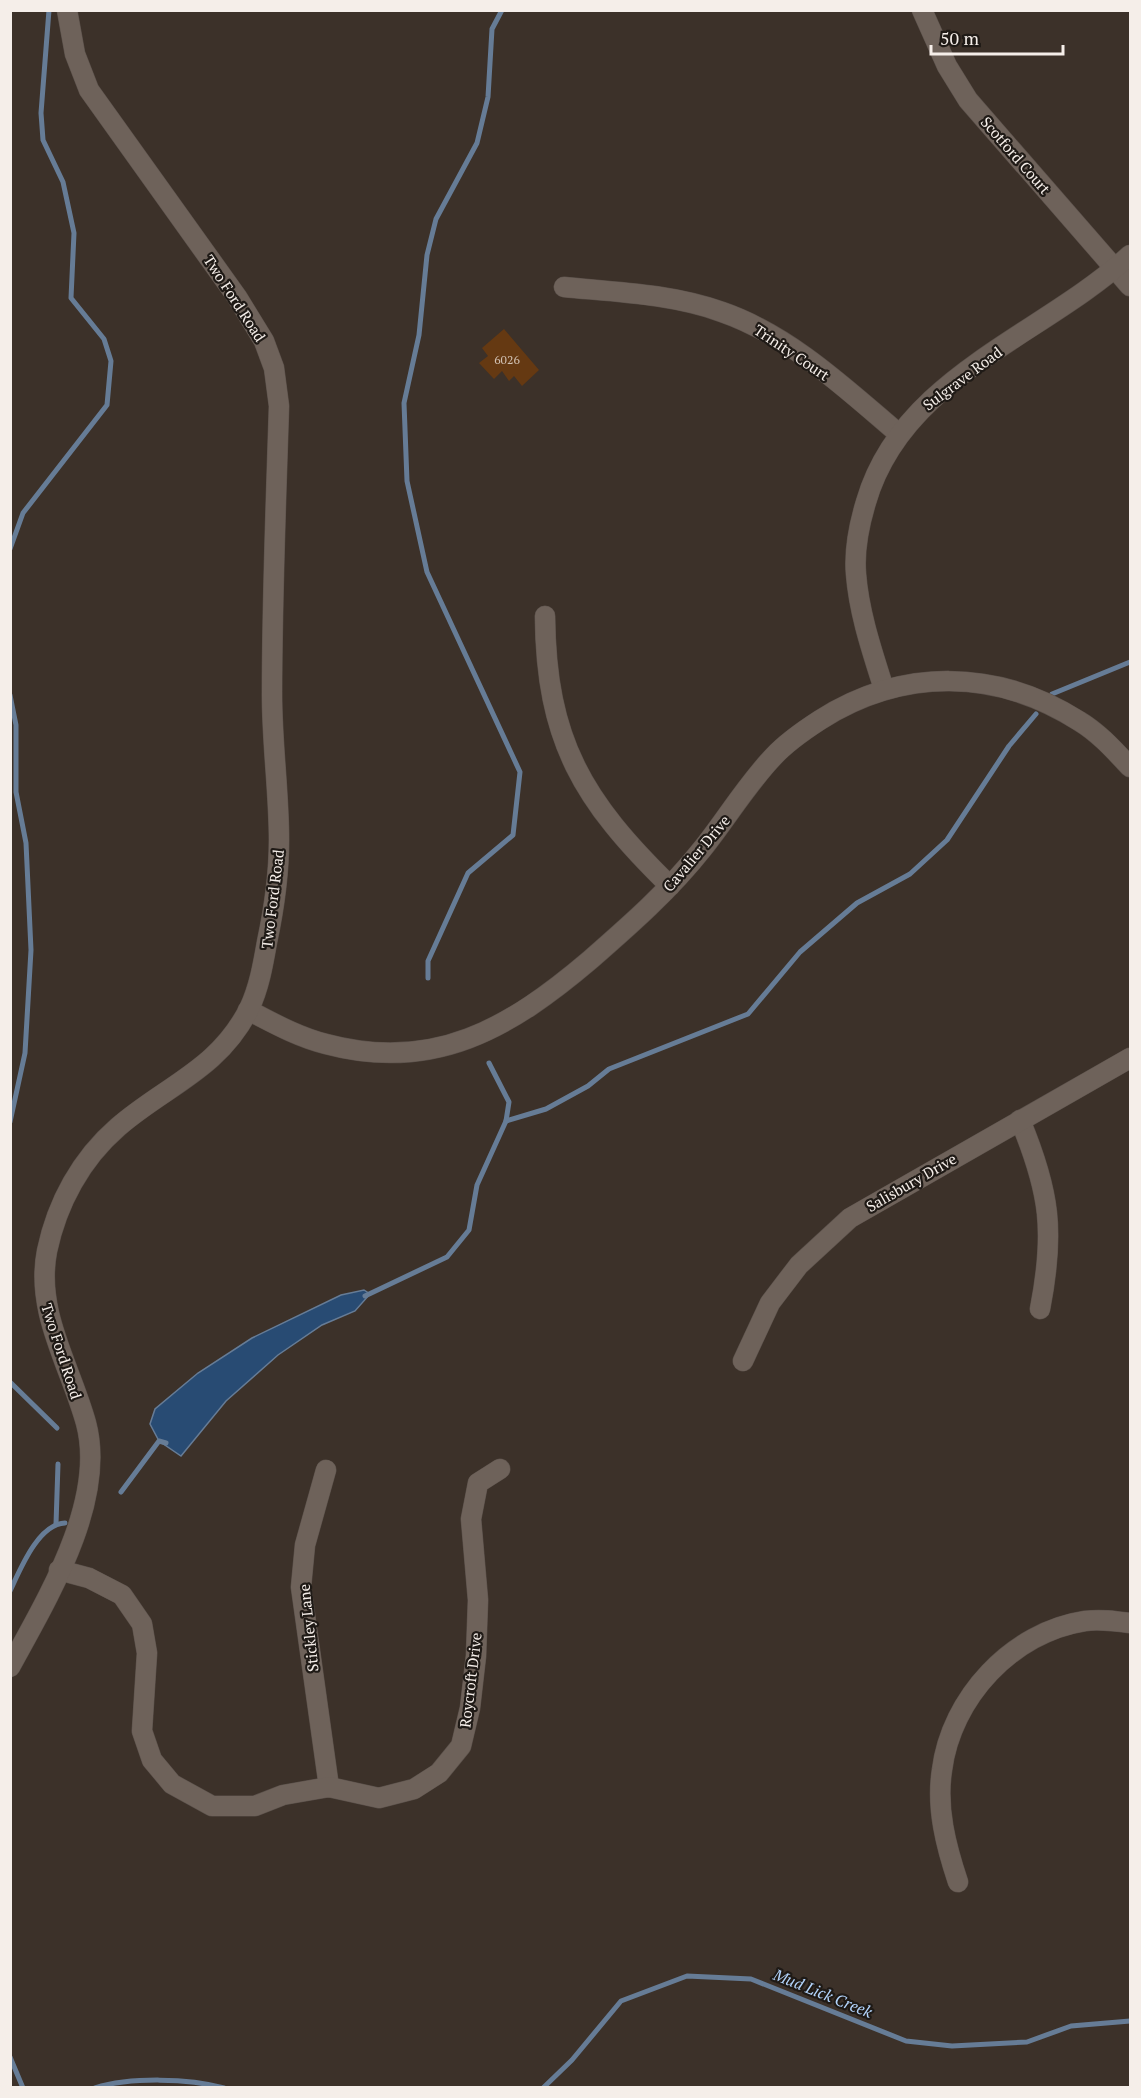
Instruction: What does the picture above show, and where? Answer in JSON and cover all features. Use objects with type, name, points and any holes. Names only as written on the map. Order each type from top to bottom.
[{"type":"street","name":"Two Ford Road","points":[[10,1667],[82,1520],[91,1467],[86,1424],[51,1326],[45,1299],[45,1263],[53,1226],[77,1173],[95,1149],[131,1117],[193,1076],[214,1056],[248,1010],[261,978],[278,870],[272,695],[279,406],[274,368],[264,341],[237,297],[89,90],[75,54],[67,10]]},
{"type":"street","name":"Scotford Court","points":[[922,10],[947,66],[968,100],[1131,286]]},
{"type":"street","name":"Sulgrave Road","points":[[884,689],[858,593],[856,543],[869,491],[878,468],[899,434],[930,399],[986,358],[1070,304],[1131,255]]},
{"type":"street","name":"Trinity Court","points":[[564,287],[689,302],[754,325],[784,343],[831,378],[899,434]]},
{"type":"street","points":[[545,616],[549,681],[567,749],[583,783],[603,814],[626,843],[670,886]]},
{"type":"street","name":"Cavalier Drive","points":[[248,1010],[301,1036],[355,1051],[406,1053],[462,1042],[496,1028],[546,994],[623,931],[670,886],[702,850],[754,777],[775,754],[799,734],[825,717],[855,700],[884,689],[932,680],[992,686],[1023,693],[1081,722],[1131,766]]},
{"type":"street","name":"Salisbury Drive","points":[[743,1360],[770,1303],[798,1265],[850,1218],[879,1199],[1131,1058]]},
{"type":"street","points":[[1020,1120],[1034,1153],[1049,1218],[1049,1251],[1041,1309]]},
{"type":"street","name":"Roycroft Drive","points":[[59,1570],[89,1578],[122,1595],[142,1623],[147,1653],[142,1731],[152,1760],[172,1784],[212,1806],[255,1806],[283,1796],[328,1787],[379,1798],[414,1789],[439,1773],[461,1746],[470,1708],[476,1656],[478,1600],[471,1519],[478,1483],[500,1469]]},
{"type":"street","name":"Stickley Lane","points":[[326,1470],[305,1545],[301,1587],[328,1787]]},
{"type":"street","points":[[958,1882],[942,1820],[942,1770],[956,1720],[972,1693],[1006,1657],[1028,1642],[1058,1628],[1084,1621],[1131,1623]]},
{"type":"water","points":[[364,1290],[370,1294],[355,1311],[322,1325],[278,1355],[226,1401],[181,1456],[159,1441],[150,1424],[155,1409],[198,1373],[252,1338],[341,1295]]},
{"type":"building","points":[[504,329],[539,370],[522,386],[514,376],[509,381],[502,371],[494,379],[479,363],[488,356],[482,348]]},
{"type":"waterway","points":[[10,549],[23,513],[107,405],[111,361],[104,339],[71,298],[74,233],[63,182],[43,140],[41,113],[49,10]]},
{"type":"waterway","points":[[428,978],[428,961],[468,873],[513,835],[520,772],[427,572],[407,481],[404,403],[419,335],[427,255],[436,219],[477,143],[488,97],[492,29],[502,10]]},
{"type":"waterway","points":[[1052,694],[1130,662]]},
{"type":"waterway","points":[[10,695],[16,725],[16,792],[26,843],[31,950],[25,1053],[10,1122]]},
{"type":"waterway","points":[[506,1121],[546,1109],[588,1086],[609,1069],[748,1014],[800,952],[857,903],[910,874],[947,840],[1009,746],[1036,714]]},
{"type":"waterway","points":[[365,1296],[447,1257],[469,1230],[477,1185],[506,1121],[509,1102],[489,1063]]},
{"type":"waterway","points":[[10,1382],[57,1428]]},
{"type":"waterway","points":[[121,1492],[159,1441],[166,1443]]},
{"type":"waterway","points":[[56,1524],[58,1464]]},
{"type":"waterway","points":[[10,1591],[38,1539],[55,1525],[65,1523]]},
{"type":"waterway","name":"Mud Lick Creek","points":[[543,2088],[572,2060],[621,2001],[687,1976],[751,1979],[906,2041],[952,2046],[1027,2042],[1071,2026],[1130,2021]]},
{"type":"waterway","points":[[10,2057],[23,2088]]},
{"type":"waterway","name":"Mud Lick Creek","points":[[95,2088],[125,2082],[160,2080],[194,2082],[224,2088]]}]
